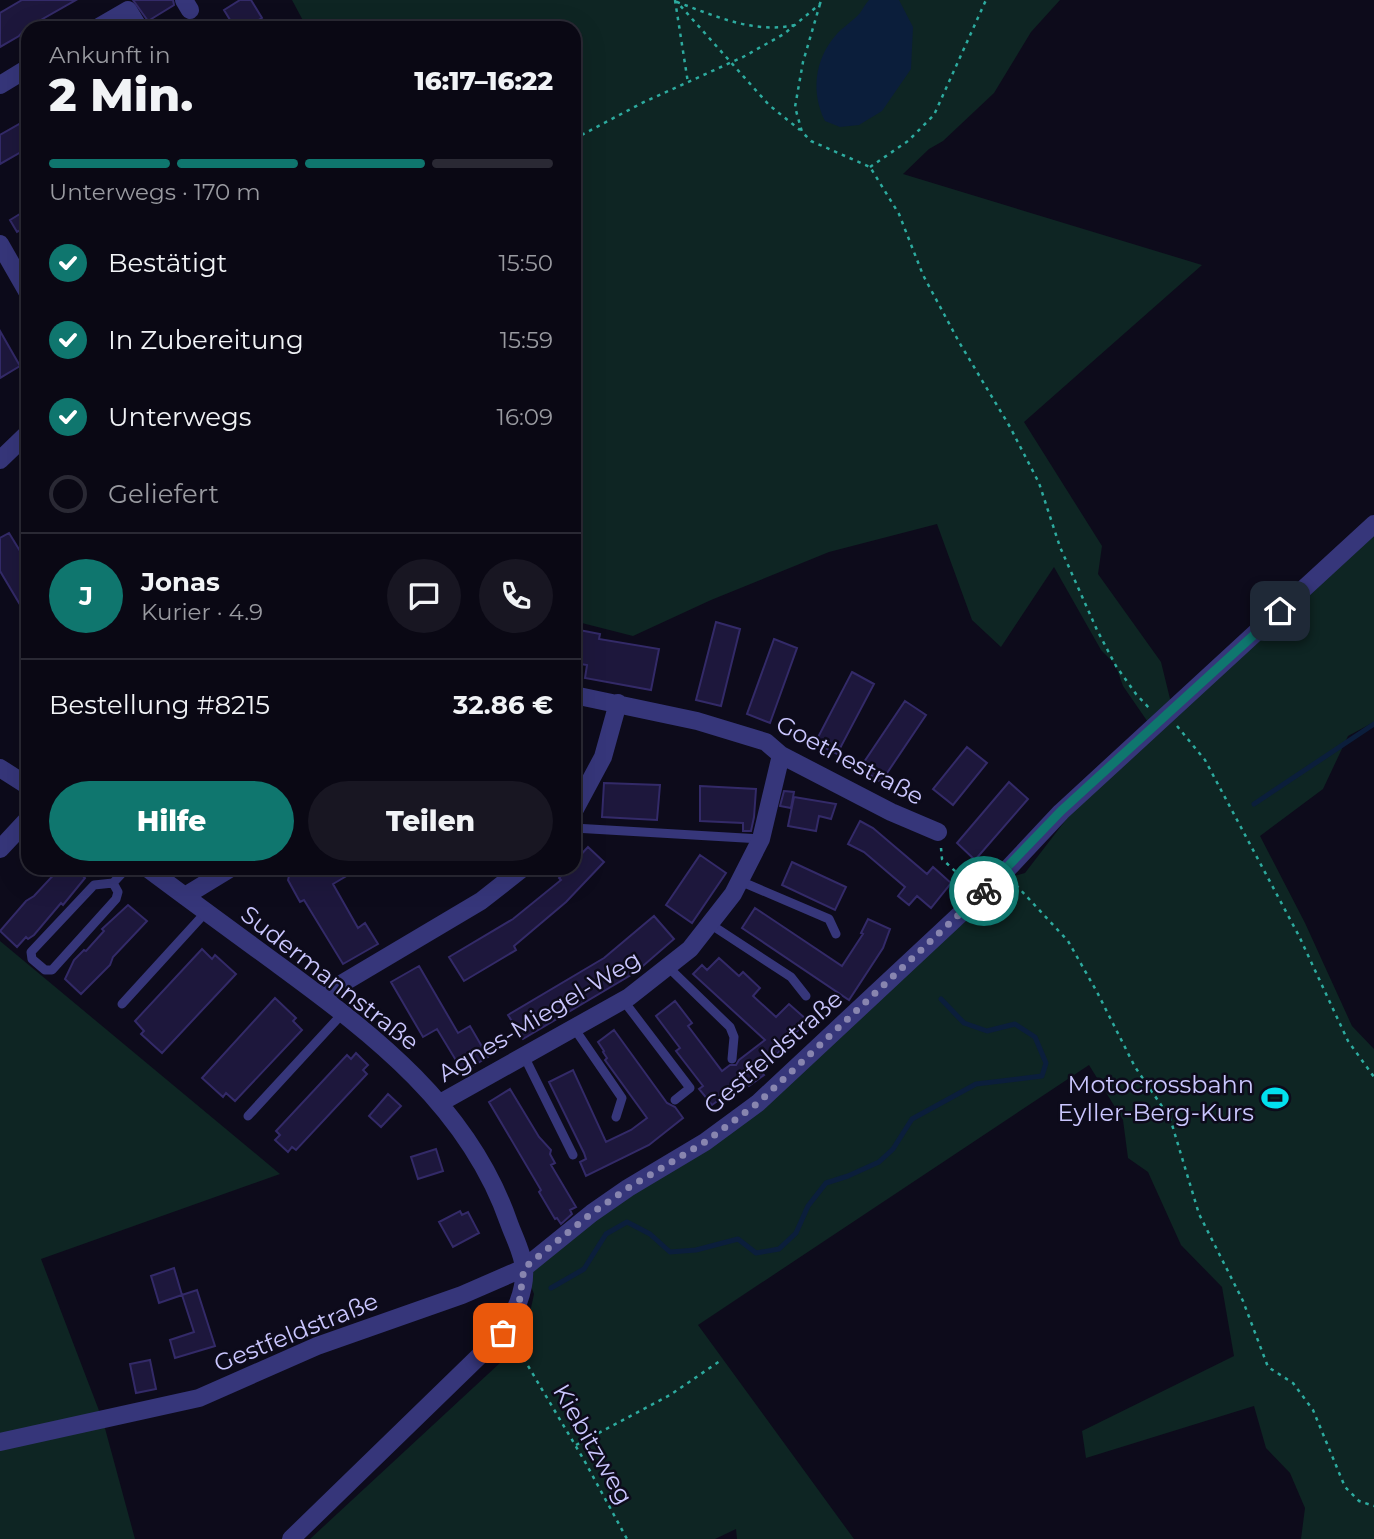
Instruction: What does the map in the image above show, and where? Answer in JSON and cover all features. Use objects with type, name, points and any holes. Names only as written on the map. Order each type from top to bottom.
[{"type":"street","points":[[106,21],[125,5],[135,21]]},
{"type":"street","points":[[0,85],[21,72]]},
{"type":"street","points":[[0,244],[21,281]]},
{"type":"street","points":[[1,458],[21,439]]},
{"type":"street","name":"Gestfeldstraße","points":[[0,1442],[199,1398],[317,1346],[463,1295],[524,1268],[601,1207],[705,1142],[758,1103],[1001,876],[1061,811],[1165,719],[1374,524]]},
{"type":"street","name":"Goethestraße","points":[[581,696],[697,721],[766,742],[781,755],[891,812],[939,832]]},
{"type":"street","points":[[581,798],[603,757],[618,703]]},
{"type":"street","name":"Agnes-Miegel-Weg","points":[[440,1103],[623,1000],[690,949],[733,894],[761,839],[781,755]]},
{"type":"street","points":[[0,768],[21,782]]},
{"type":"street","points":[[0,849],[21,826]]},
{"type":"street","name":"Sudermannstraße","points":[[156,875],[343,1013],[390,1051],[440,1103],[468,1142],[501,1200],[524,1268],[519,1304],[503,1333],[291,1539]]},
{"type":"street","points":[[184,896],[219,875]]},
{"type":"street","points":[[320,996],[481,901],[514,875]]},
{"type":"lane","points":[[581,828],[761,839]]},
{"type":"lane","points":[[113,883],[118,892],[116,899],[52,970],[45,970],[32,959],[31,952],[94,885],[113,883],[120,875]]},
{"type":"lane","points":[[740,881],[829,919],[836,934]]},
{"type":"lane","points":[[122,1004],[206,912]]},
{"type":"lane","points":[[710,924],[791,977],[806,996]]},
{"type":"lane","points":[[668,967],[730,1027],[734,1037],[733,1059]]},
{"type":"lane","points":[[623,1000],[690,1088],[675,1100]]},
{"type":"lane","points":[[248,1116],[343,1013]]},
{"type":"lane","points":[[574,1028],[622,1098],[616,1117]]},
{"type":"lane","points":[[524,1056],[573,1155]]},
{"type":"path","points":[[870,167],[908,141],[934,115],[986,0]]},
{"type":"path","points":[[676,1],[727,20],[765,30],[795,25]]},
{"type":"path","points":[[676,1],[769,106],[811,141],[870,167],[899,214],[923,275],[1039,483],[1060,547],[1116,666],[1136,694],[1205,760],[1299,936],[1348,1041],[1374,1077]]},
{"type":"path","points":[[676,1],[688,83]]},
{"type":"path","points":[[802,132],[794,107],[820,2]]},
{"type":"path","points":[[581,135],[784,34],[820,2]]},
{"type":"path","points":[[939,832],[942,859],[981,894]]},
{"type":"path","points":[[1001,876],[1024,892],[1074,951],[1135,1067],[1170,1118],[1199,1214],[1243,1301],[1268,1367],[1293,1383],[1313,1410],[1345,1487],[1359,1501],[1374,1506]]},
{"type":"path","name":"Kiebitzweg","points":[[503,1333],[516,1345],[576,1445],[627,1539]]},
{"type":"path","points":[[576,1445],[670,1395],[720,1361]]},
{"type":"green space","points":[[292,0],[1060,0],[1031,32],[994,93],[903,174],[1202,265],[1024,422],[1102,546],[1098,574],[1161,662],[1173,711],[1374,525],[1374,722],[1348,736],[1323,789],[1260,836],[1305,923],[1352,1026],[1374,1049],[1374,1539],[1301,1539],[1305,1508],[1290,1473],[1266,1448],[1254,1406],[1086,1458],[1082,1431],[1234,1356],[1222,1287],[1181,1245],[1148,1172],[1128,1158],[1123,1120],[1089,1065],[698,1325],[854,1539],[737,1539],[736,1529],[715,1539],[310,1539],[501,1362],[528,1322],[534,1294],[524,1268],[705,1142],[891,980],[986,903],[999,880],[1025,873],[1068,817],[1152,728],[1123,686],[1115,664],[1101,650],[1054,567],[1001,647],[972,620],[937,524],[829,552],[711,600],[633,636],[581,623],[581,21],[303,21]]},
{"type":"green space","points":[[0,941],[280,1174],[41,1259],[103,1421],[135,1539],[0,1539]]},
{"type":"water","points":[[869,0],[899,0],[913,27],[911,69],[882,111],[859,125],[840,127],[825,121],[821,110],[817,88],[819,66],[836,35],[860,13]]},
{"type":"building","points":[[22,0],[76,0],[39,21],[21,21],[21,34],[0,47],[0,13]]},
{"type":"building","points":[[133,0],[173,0],[174,5],[148,21]]},
{"type":"building","points":[[240,0],[251,0],[262,18],[257,21],[231,21],[224,10]]},
{"type":"building","points":[[21,123],[21,152],[0,164],[0,135]]},
{"type":"building","points":[[21,213],[21,230],[17,232],[10,220]]},
{"type":"building","points":[[0,331],[20,366],[0,378]]},
{"type":"building","points":[[9,533],[21,553],[21,606],[0,571],[0,538]]},
{"type":"building","points":[[716,622],[740,629],[721,706],[696,700]]},
{"type":"building","points":[[581,630],[600,634],[599,639],[659,649],[651,690],[585,678],[587,665],[581,664]]},
{"type":"building","points":[[774,639],[797,648],[770,723],[747,714]]},
{"type":"building","points":[[852,672],[874,684],[837,754],[815,743]]},
{"type":"building","points":[[905,701],[926,715],[881,782],[860,768]]},
{"type":"building","points":[[967,747],[987,763],[953,805],[933,789]]},
{"type":"building","points":[[1009,782],[1028,799],[975,860],[957,843]]},
{"type":"building","points":[[604,783],[660,785],[657,820],[602,817]]},
{"type":"building","points":[[700,786],[756,789],[751,831],[743,831],[743,823],[700,821]]},
{"type":"building","points":[[784,791],[794,792],[791,808],[780,806]]},
{"type":"building","points":[[794,797],[836,804],[831,819],[819,816],[816,831],[788,826]]},
{"type":"building","points":[[860,821],[873,828],[927,874],[933,867],[951,883],[931,908],[917,896],[909,905],[898,896],[905,887],[864,852],[848,844]]},
{"type":"building","points":[[588,847],[604,862],[566,902],[514,946],[516,950],[464,981],[449,957],[513,919],[561,880],[559,878],[562,875],[581,875],[581,854]]},
{"type":"building","points":[[700,855],[726,873],[692,923],[666,905]]},
{"type":"building","points":[[792,862],[846,887],[835,910],[782,885]]},
{"type":"building","points":[[54,875],[82,875],[85,878],[34,935],[28,939],[26,937],[17,947],[0,931],[26,901]]},
{"type":"building","points":[[289,875],[348,875],[333,884],[358,928],[365,923],[378,944],[343,964],[304,900],[300,902],[288,880]]},
{"type":"building","points":[[128,905],[147,921],[81,994],[65,979],[74,960],[86,951],[104,931],[102,929]]},
{"type":"building","points":[[755,908],[842,966],[863,934],[861,933],[868,919],[890,929],[883,948],[849,1000],[742,928]]},
{"type":"building","points":[[654,916],[674,939],[636,972],[523,1039],[508,1015],[604,958]]},
{"type":"building","points":[[202,949],[212,959],[215,955],[236,974],[162,1053],[141,1034],[144,1031],[135,1021]]},
{"type":"building","points":[[719,958],[739,976],[743,972],[760,988],[753,996],[776,1017],[789,1004],[807,1020],[778,1053],[780,1055],[760,1070],[764,1075],[749,1086],[745,1081],[712,1105],[699,1089],[703,1086],[676,1051],[680,1048],[656,1016],[675,1001],[692,1023],[688,1026],[722,1071],[730,1065],[736,1065],[765,1040],[693,974],[702,965],[707,970]]},
{"type":"building","points":[[419,966],[458,1033],[470,1026],[488,1057],[463,1072],[437,1029],[423,1037],[391,982]]},
{"type":"building","points":[[275,998],[296,1018],[293,1021],[302,1030],[235,1101],[226,1093],[223,1097],[202,1078]]},
{"type":"building","points":[[614,1030],[667,1103],[675,1107],[683,1118],[649,1145],[586,1176],[580,1162],[586,1159],[584,1153],[549,1082],[573,1070],[606,1142],[631,1130],[647,1118],[605,1060],[607,1058],[598,1042]]},
{"type":"building","points":[[356,1053],[368,1065],[363,1070],[367,1074],[296,1150],[292,1147],[288,1152],[275,1140],[280,1135],[276,1131],[347,1055],[351,1059]]},
{"type":"building","points":[[510,1089],[539,1137],[551,1150],[550,1154],[555,1163],[551,1165],[576,1207],[570,1210],[572,1214],[561,1224],[555,1219],[539,1192],[541,1190],[489,1102]]},
{"type":"building","points":[[388,1094],[401,1106],[381,1127],[369,1116]]},
{"type":"building","points":[[436,1149],[443,1171],[418,1179],[411,1157]]},
{"type":"building","points":[[460,1211],[462,1215],[468,1212],[479,1233],[453,1247],[439,1222]]},
{"type":"building","points":[[174,1268],[182,1295],[159,1303],[151,1276]]},
{"type":"building","points":[[197,1290],[215,1346],[175,1358],[170,1340],[194,1332],[182,1295]]},
{"type":"building","points":[[150,1360],[156,1389],[136,1393],[130,1364]]},
{"type":"waterway","points":[[1254,804],[1374,724]]},
{"type":"waterway","points":[[551,1288],[584,1269],[606,1234],[627,1222],[650,1234],[670,1252],[696,1250],[738,1239],[756,1253],[779,1249],[796,1233],[808,1206],[826,1183],[879,1162],[893,1149],[912,1119],[976,1084],[1042,1076],[1046,1063],[1035,1037],[1015,1024],[987,1031],[964,1023],[941,999]]},
{"type":"way so far","points":[[503,1333],[519,1304],[524,1268],[592,1213],[705,1142],[758,1103],[984,891]]},
{"type":"place","name":"Motocrossbahn Eyller-Berg-Kurs","points":[[1275,1098]]},
{"type":"route","points":[[984,891],[1061,811],[1280,611]]}]
